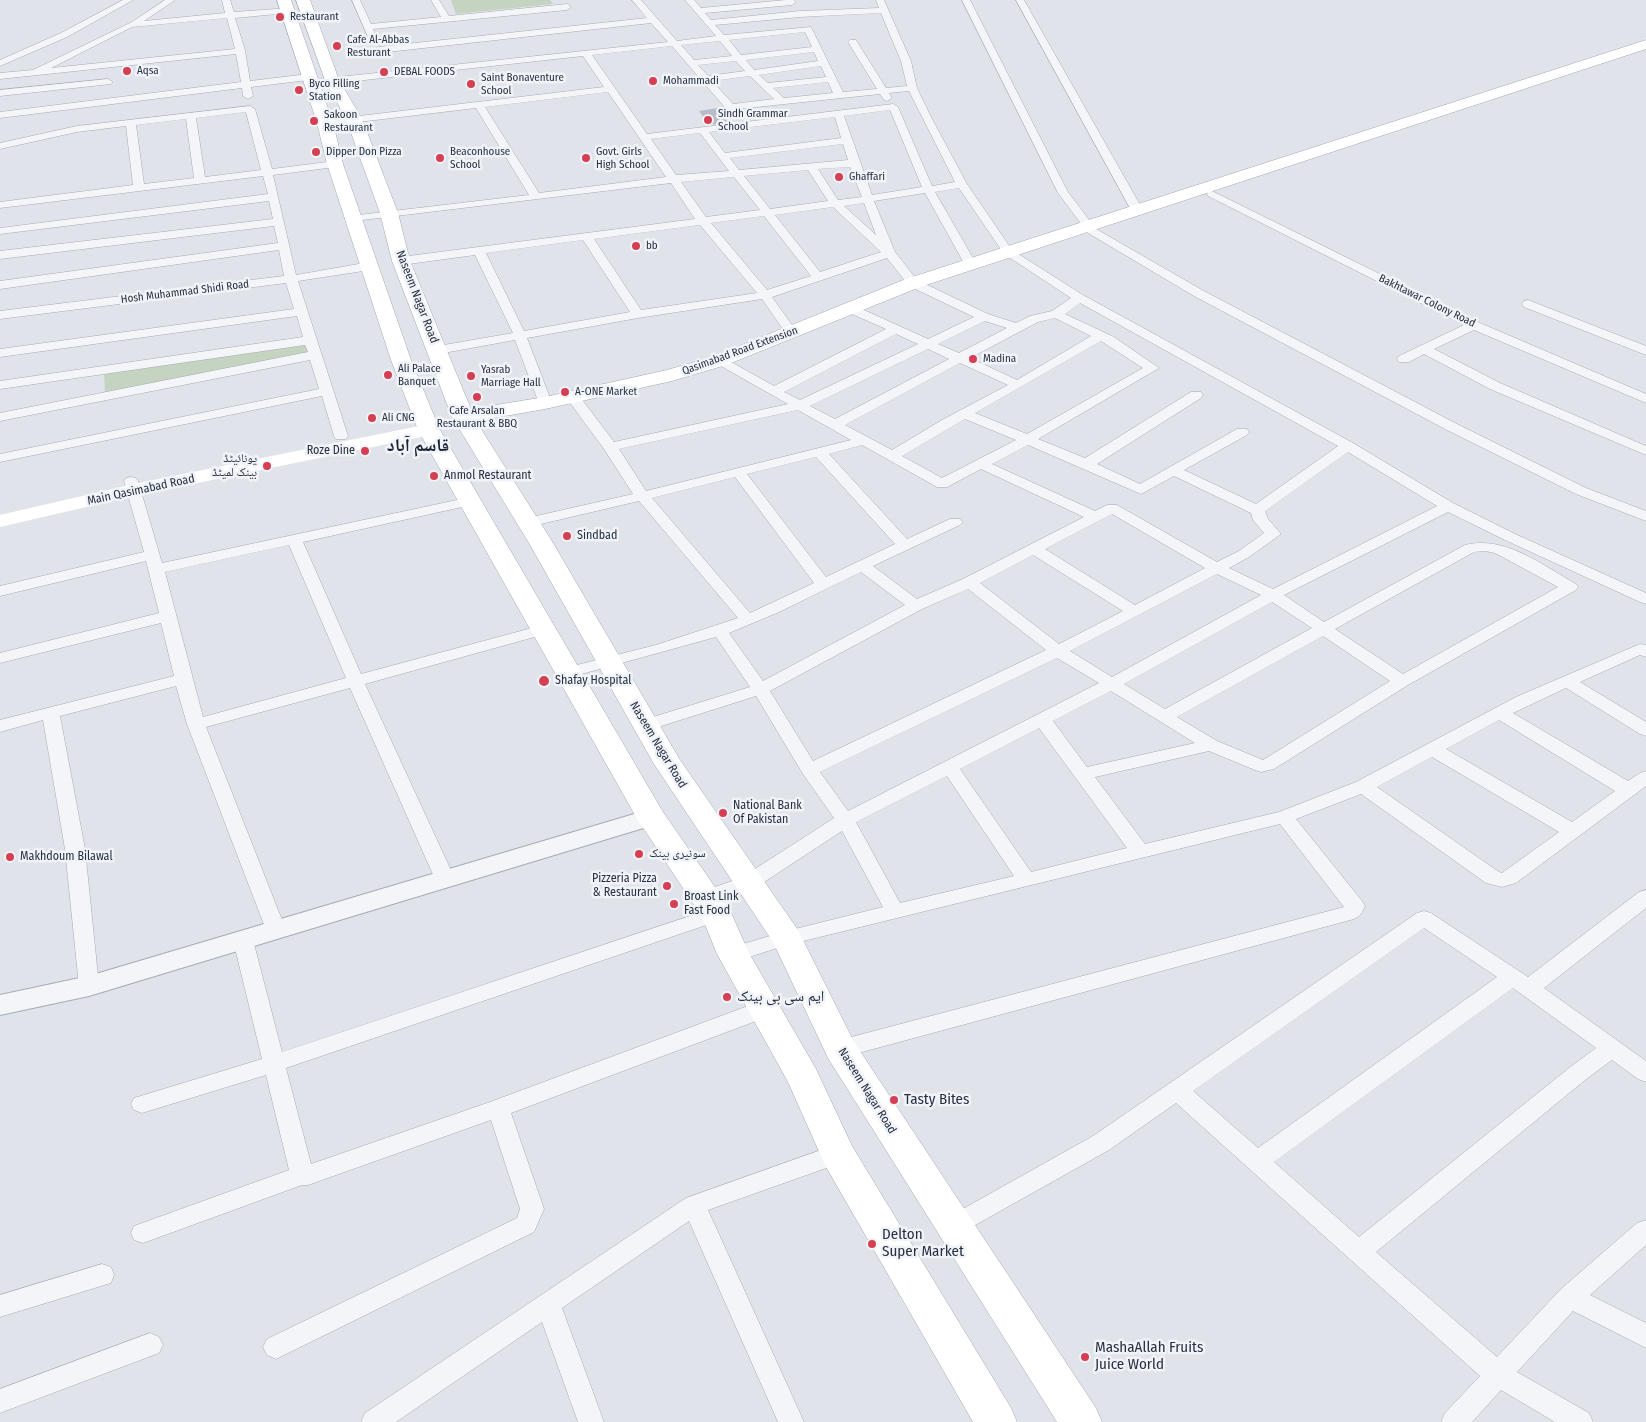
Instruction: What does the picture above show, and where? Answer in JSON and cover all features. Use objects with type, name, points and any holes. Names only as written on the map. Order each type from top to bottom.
[{"type":"main road","name":"Naseem Nagar Road","points":[[291,3],[317,80],[335,164],[401,360],[427,425],[567,673],[652,817],[712,906],[733,954],[804,1079],[838,1154],[996,1422]]},
{"type":"main road","points":[[1091,228],[1137,210],[1646,44]]},
{"type":"main road","points":[[1091,228],[1212,194],[1646,51]]},
{"type":"main road","name":"Naseem Nagar Road","points":[[317,80],[354,119],[389,213],[401,261],[438,350],[463,417],[534,532],[668,764],[787,938],[840,1049],[1081,1422]]},
{"type":"main road","name":"Qasimabad Road Extension","points":[[463,417],[545,404],[572,396],[672,375],[719,361],[913,283],[1008,252],[1091,228]]},
{"type":"main road","points":[[370,266],[401,261]]},
{"type":"main road","name":"Main Qasimabad Road","points":[[0,521],[133,486],[341,436],[427,425]]},
{"type":"main road","name":"Main Qasimabad Road","points":[[0,510],[133,486],[427,425]]},
{"type":"main road","points":[[499,552],[534,532]]},
{"type":"street","points":[[0,63],[64,36],[129,0]]},
{"type":"street","points":[[226,0],[239,51],[250,109],[274,197],[291,279],[341,436]]},
{"type":"street","points":[[356,0],[384,61]]},
{"type":"street","points":[[435,0],[446,19]]},
{"type":"street","points":[[636,0],[746,125]]},
{"type":"street","points":[[690,0],[752,73],[782,102]]},
{"type":"street","points":[[870,0],[881,3]]},
{"type":"street","points":[[966,0],[1062,193],[1091,228],[1198,293],[1452,427],[1581,492],[1646,516]]},
{"type":"street","points":[[1020,0],[1137,210]]},
{"type":"street","points":[[37,71],[104,52],[130,25],[172,1],[178,20]]},
{"type":"street","points":[[130,25],[229,15],[291,3]]},
{"type":"street","points":[[711,23],[794,6],[834,3]]},
{"type":"street","points":[[700,11],[881,3]]},
{"type":"street","points":[[881,3],[906,61],[912,88],[962,184],[1008,252],[1079,298],[1348,446],[1448,506],[1510,538],[1646,599]]},
{"type":"street","points":[[794,6],[808,29],[839,96]]},
{"type":"street","points":[[368,27],[446,19],[572,14],[653,20]]},
{"type":"street","points":[[0,114],[246,85],[317,80],[384,61],[572,14]]},
{"type":"street","points":[[691,63],[740,57],[808,29]]},
{"type":"street","points":[[64,36],[104,52]]},
{"type":"street","points":[[384,61],[585,52],[720,37],[818,49]]},
{"type":"street","points":[[853,42],[893,107],[928,188],[971,265]]},
{"type":"street","points":[[0,76],[37,71],[104,52],[239,51]]},
{"type":"street","points":[[104,52],[111,102]]},
{"type":"street","points":[[585,52],[702,220],[766,295],[791,332]]},
{"type":"street","points":[[706,79],[824,63]]},
{"type":"street","points":[[765,86],[832,79]]},
{"type":"street","points":[[0,93],[108,82]]},
{"type":"street","points":[[730,107],[912,88]]},
{"type":"street","points":[[325,123],[610,89]]},
{"type":"street","points":[[479,105],[536,196]]},
{"type":"street","points":[[644,137],[893,107]]},
{"type":"street","points":[[0,146],[77,128],[250,109]]},
{"type":"street","points":[[839,115],[854,163],[889,253]]},
{"type":"street","points":[[191,116],[200,181]]},
{"type":"street","points":[[131,122],[139,188]]},
{"type":"street","points":[[703,130],[818,277]]},
{"type":"street","points":[[723,156],[847,140]]},
{"type":"street","points":[[354,218],[674,179],[854,163]]},
{"type":"street","points":[[0,205],[335,164]]},
{"type":"street","points":[[812,168],[835,203],[889,253],[913,283],[984,317],[1018,328]]},
{"type":"street","points":[[401,261],[869,199],[962,184]]},
{"type":"street","name":"Bakhtawar Colony Road","points":[[1212,194],[1474,325],[1646,399]]},
{"type":"street","points":[[0,231],[274,197]]},
{"type":"street","points":[[0,255],[279,222]]},
{"type":"street","points":[[587,237],[638,314]]},
{"type":"street","points":[[0,285],[284,246]]},
{"type":"street","points":[[479,251],[520,335],[545,404]]},
{"type":"street","points":[[438,350],[638,314],[766,295],[889,253]]},
{"type":"street","name":"Hosh Muhammad Shidi Road","points":[[0,315],[291,279],[370,266]]},
{"type":"street","points":[[834,425],[1034,320],[1056,314],[1079,298]]},
{"type":"street","points":[[1528,304],[1646,351]]},
{"type":"street","points":[[849,308],[1018,385]]},
{"type":"street","points":[[0,352],[302,312]]},
{"type":"street","points":[[719,361],[942,484],[1027,440],[1152,368],[1101,336],[1056,314]]},
{"type":"street","points":[[610,447],[799,406],[984,317]]},
{"type":"street","points":[[1404,359],[1474,325]]},
{"type":"street","points":[[773,392],[894,330]]},
{"type":"street","points":[[891,456],[1101,336]]},
{"type":"street","points":[[0,384],[310,340]]},
{"type":"street","points":[[1423,349],[1496,386],[1646,451]]},
{"type":"street","points":[[0,417],[315,355]]},
{"type":"street","points":[[0,458],[327,392]]},
{"type":"street","points":[[1086,464],[1196,395]]},
{"type":"street","points":[[572,396],[610,447],[642,496],[747,619]]},
{"type":"street","points":[[965,414],[1086,464],[1141,490]]},
{"type":"street","points":[[646,725],[760,689],[916,606],[969,582],[1112,508],[1173,470],[1242,432]]},
{"type":"street","points":[[534,532],[642,496],[862,441]]},
{"type":"street","points":[[1256,510],[1348,446]]},
{"type":"street","points":[[819,451],[904,546]]},
{"type":"street","points":[[981,464],[1095,516]]},
{"type":"street","points":[[809,770],[1134,612],[1244,554],[1273,534],[1261,520],[1256,510],[1173,470]]},
{"type":"street","points":[[738,472],[823,584]]},
{"type":"street","points":[[133,486],[196,724],[276,930]]},
{"type":"street","points":[[0,592],[154,562],[294,538],[471,501]]},
{"type":"street","points":[[142,1104],[273,1064],[712,906],[845,820],[1111,684],[1273,596],[1448,506]]},
{"type":"street","points":[[1112,508],[1217,568],[1273,596],[1402,680]]},
{"type":"street","points":[[567,673],[610,663],[719,630],[747,619],[955,522]]},
{"type":"street","points":[[294,538],[356,682],[445,879]]},
{"type":"street","points":[[969,582],[1058,650],[1111,684],[1211,745],[1261,766],[1268,765],[1402,680],[1570,587],[1500,549],[1485,546],[1470,548],[1165,716]]},
{"type":"street","points":[[1033,548],[1134,612]]},
{"type":"street","points":[[862,565],[916,606]]},
{"type":"street","points":[[0,658],[168,616]]},
{"type":"street","points":[[196,724],[543,630]]},
{"type":"street","points":[[719,630],[760,689],[809,770],[845,820],[895,912]]},
{"type":"street","points":[[733,954],[787,938],[1284,817],[1363,786],[1500,713],[1567,681],[1640,649],[1646,652]]},
{"type":"street","points":[[0,726],[183,679]]},
{"type":"street","points":[[1567,681],[1646,730]]},
{"type":"street","points":[[51,713],[75,849],[89,986]]},
{"type":"street","points":[[1500,713],[1628,790]]},
{"type":"street","points":[[1042,719],[1140,852]]},
{"type":"street","points":[[1083,774],[1211,745]]},
{"type":"street","points":[[1432,749],[1572,832]]},
{"type":"street","points":[[950,767],[1027,880]]},
{"type":"street","points":[[1363,786],[1493,878],[1502,880],[1509,878],[1646,778]]},
{"type":"street","points":[[0,1005],[89,986],[652,817]]},
{"type":"street","points":[[840,1049],[1353,911],[1355,906],[1284,817]]},
{"type":"street","points":[[1258,1161],[1646,897]]},
{"type":"street","points":[[953,1226],[1101,1143],[1424,918],[1521,982],[1613,1048],[1642,1063]]},
{"type":"street","points":[[243,940],[302,1175]]},
{"type":"street","points":[[143,1234],[302,1175],[308,1175],[498,1108],[764,1009]]},
{"type":"street","points":[[1359,1251],[1577,1074],[1613,1048]]},
{"type":"street","points":[[1177,1090],[1498,1375],[1580,1422]]},
{"type":"street","points":[[276,1347],[526,1225],[532,1209],[498,1108]]},
{"type":"street","points":[[386,1418],[548,1304],[694,1205],[838,1154]]},
{"type":"street","points":[[694,1205],[791,1422]]},
{"type":"street","points":[[1454,1422],[1570,1297],[1646,1230]]},
{"type":"street","points":[[0,1306],[102,1275]]},
{"type":"street","points":[[1570,1297],[1646,1336]]},
{"type":"street","points":[[548,1304],[591,1422]]},
{"type":"street","points":[[0,1401],[150,1345]]},
{"type":"green space","points":[[451,0],[550,0],[553,4],[456,14]]},
{"type":"green space","points":[[310,340],[315,355],[105,396],[104,370]]},
{"type":"building","points":[[718,108],[729,122],[709,125],[699,111]]},
{"type":"place","name":"Restaurant","points":[[280,17]]},
{"type":"place","name":"Cafe Al-Abbas Resturant","points":[[337,46]]},
{"type":"place","name":"Aqsa","points":[[127,71]]},
{"type":"place","name":"DEBAL FOODS","points":[[384,72]]},
{"type":"place","name":"Mohammadi","points":[[653,81]]},
{"type":"place","name":"Saint Bonaventure School","points":[[471,84]]},
{"type":"place","name":"Byco Filling Station","points":[[299,90]]},
{"type":"place","name":"Sindh Grammar School","points":[[708,120]]},
{"type":"place","name":"Sakoon Restaurant","points":[[314,121]]},
{"type":"place","name":"Dipper Don Pizza","points":[[316,152]]},
{"type":"place","name":"Beaconhouse School","points":[[440,158]]},
{"type":"place","name":"Govt. Girls High School","points":[[586,158]]},
{"type":"place","name":"Ghaffari","points":[[839,177]]},
{"type":"place","name":"bb","points":[[636,246]]},
{"type":"place","name":"Madina","points":[[973,359]]},
{"type":"place","name":"Ali Palace Banquet","points":[[388,375]]},
{"type":"place","name":"Yasrab Marriage Hall","points":[[471,376]]},
{"type":"place","name":"A-ONE Market","points":[[565,392]]},
{"type":"place","name":"Cafe Arsalan Restaurant & BBQ","points":[[477,397]]},
{"type":"place","name":"Ali CNG","points":[[372,418]]},
{"type":"place","name":"Roze Dine","points":[[365,451]]},
{"type":"place","name":"یونائیٹڈ بینک لمیٹڈ","points":[[267,466]]},
{"type":"place","name":"Anmol Restaurant","points":[[434,476]]},
{"type":"place","name":"Sindbad","points":[[567,536]]},
{"type":"place","name":"Shafay Hospital","points":[[544,681]]},
{"type":"place","name":"National Bank Of Pakistan","points":[[723,813]]},
{"type":"place","name":"سونیری بینک","points":[[639,854]]},
{"type":"place","name":"Makhdoum Bilawal","points":[[10,857]]},
{"type":"place","name":"Pizzeria Pizza & Restaurant","points":[[667,886]]},
{"type":"place","name":"Broast Link Fast Food","points":[[674,904]]},
{"type":"place","name":"ایم سی بی بینک","points":[[727,997]]},
{"type":"place","name":"Tasty Bites","points":[[894,1100]]},
{"type":"place","name":"Delton Super Market","points":[[872,1244]]},
{"type":"place","name":"MashaAllah Fruits Juice World","points":[[1085,1357]]},
{"type":"district","name":"قاسم آباد","points":[[418,446]]}]
